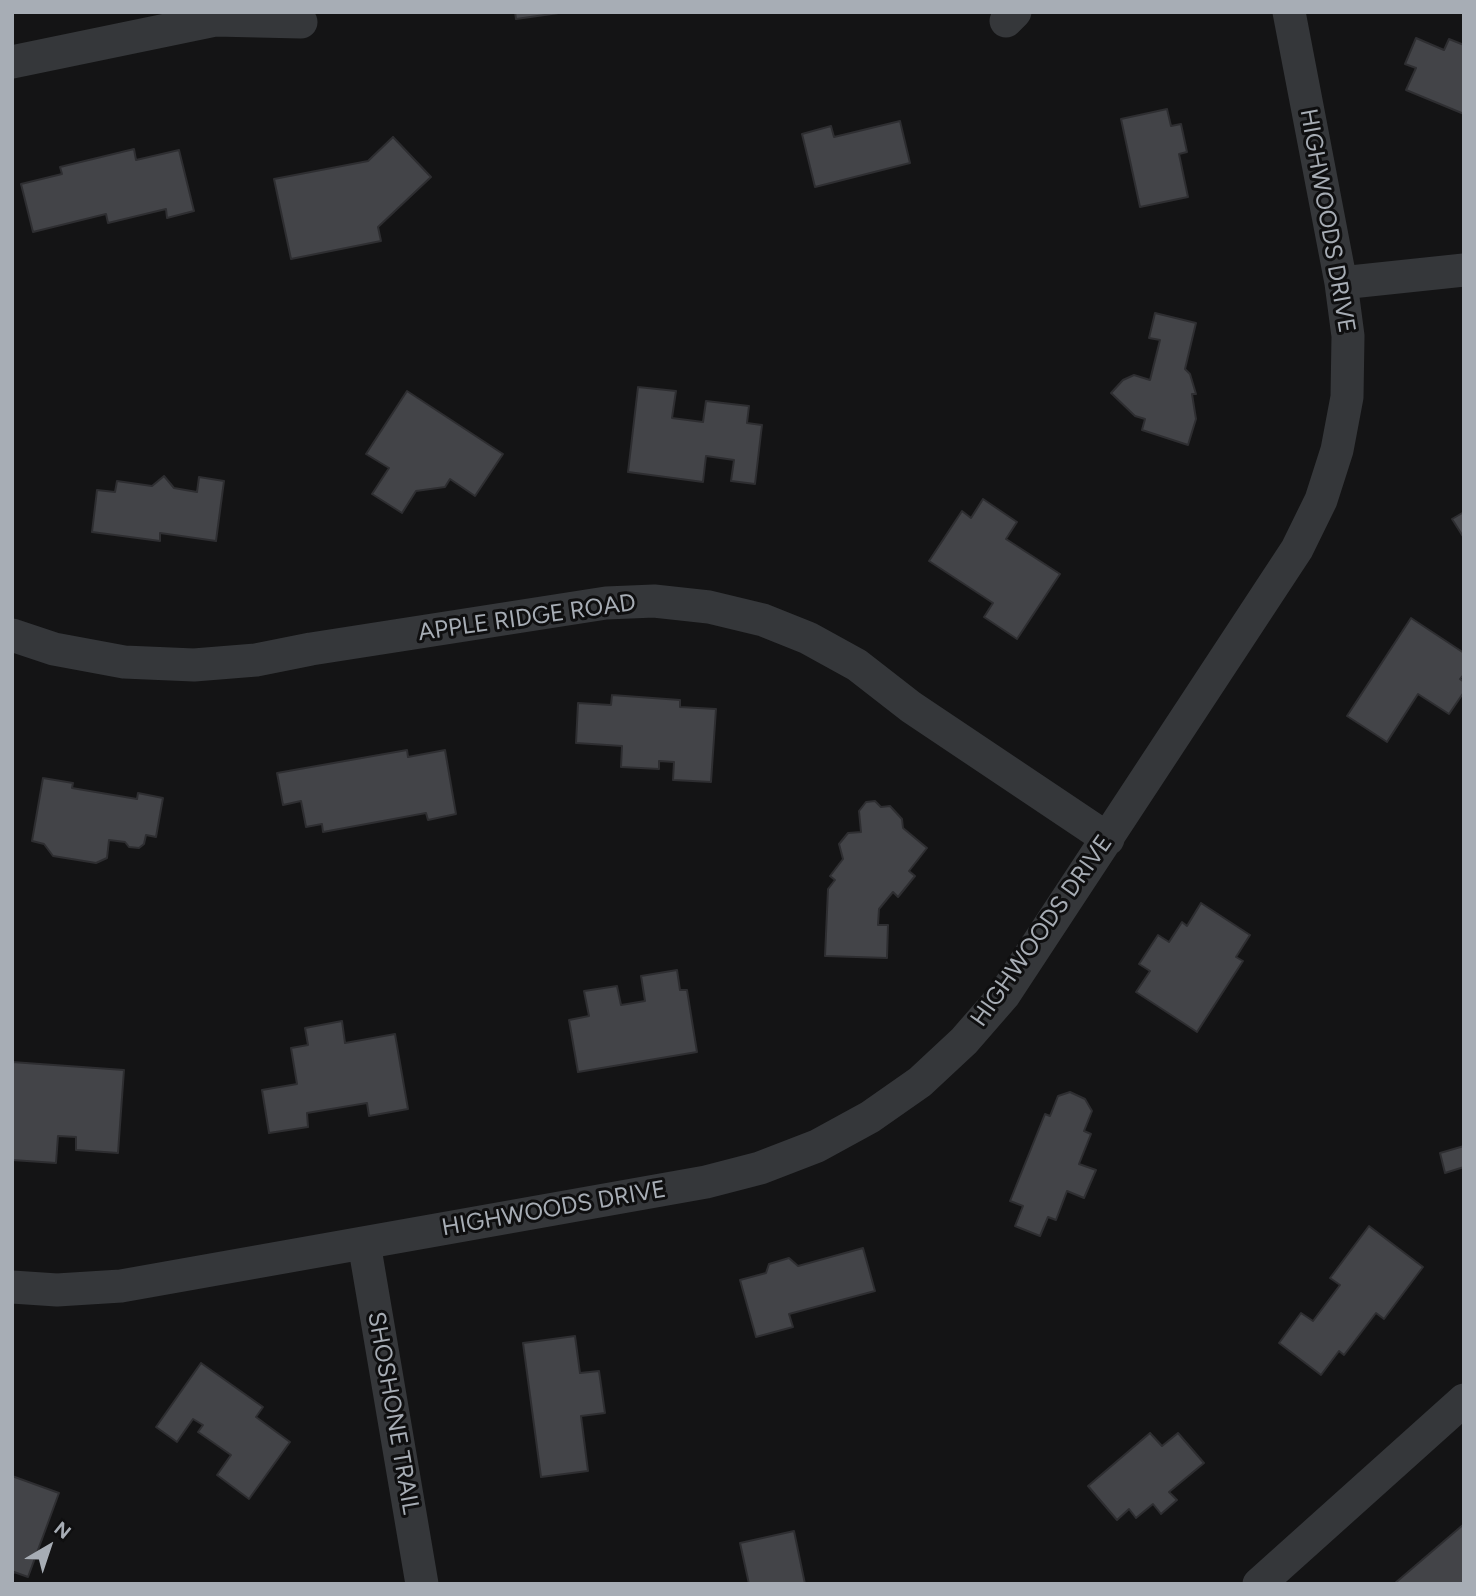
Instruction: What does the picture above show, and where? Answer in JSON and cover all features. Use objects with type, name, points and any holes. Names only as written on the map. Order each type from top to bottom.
[{"type":"street","name":"HIGHWOODS DRIVE","points":[[12,1287],[57,1290],[121,1286],[706,1182],[760,1168],[817,1146],[849,1129],[920,1082],[964,1041],[1004,995],[1297,549],[1321,500],[1337,450],[1347,397],[1348,336],[1341,283],[1289,12]]},
{"type":"street","points":[[12,62],[215,20],[301,22]]},
{"type":"street","points":[[1341,283],[1464,270]]},
{"type":"street","name":"APPLE RIDGE ROAD","points":[[12,635],[54,649],[124,662],[194,665],[256,660],[606,603],[654,601],[709,607],[763,621],[797,634],[857,665],[911,707],[1108,839]]},
{"type":"street","name":"SHOSHONE TRAIL","points":[[364,1243],[422,1584]]},
{"type":"street","points":[[1259,1584],[1464,1400]]},
{"type":"building","points":[[515,12],[566,12],[516,19]]},
{"type":"building","points":[[1416,38],[1444,50],[1449,39],[1464,45],[1464,114],[1406,90],[1416,68],[1405,64]]},
{"type":"building","points":[[1167,109],[1171,126],[1181,124],[1187,152],[1179,154],[1188,197],[1140,207],[1121,119]]},
{"type":"building","points":[[900,121],[910,163],[815,187],[802,134],[831,126],[834,137]]},
{"type":"building","points":[[393,137],[431,177],[378,227],[381,241],[291,259],[274,179],[368,161]]},
{"type":"building","points":[[134,149],[136,160],[179,150],[194,211],[167,218],[166,209],[108,223],[106,214],[33,232],[21,184],[62,174],[60,167]]},
{"type":"building","points":[[1155,313],[1196,323],[1185,369],[1190,374],[1196,394],[1192,394],[1196,419],[1188,445],[1142,430],[1145,419],[1135,416],[1111,393],[1123,380],[1134,375],[1150,380],[1160,340],[1149,338]]},
{"type":"building","points":[[638,387],[676,391],[672,418],[703,422],[706,401],[749,406],[747,423],[762,425],[755,484],[731,481],[734,460],[706,456],[703,482],[628,472]]},
{"type":"building","points":[[407,391],[503,454],[475,496],[450,479],[445,487],[416,491],[402,513],[372,494],[389,468],[366,454]]},
{"type":"building","points":[[164,476],[174,488],[197,492],[199,477],[224,481],[216,541],[160,533],[160,541],[92,532],[97,490],[115,492],[117,481],[152,486]]},
{"type":"building","points":[[983,499],[1017,522],[1006,539],[1060,574],[1017,639],[984,617],[993,603],[929,561],[962,511],[971,518]]},
{"type":"building","points":[[1464,512],[1464,538],[1452,519]]},
{"type":"building","points":[[1411,618],[1464,653],[1464,674],[1460,679],[1464,682],[1464,692],[1449,714],[1418,694],[1387,742],[1347,716]]},
{"type":"building","points":[[612,695],[680,700],[680,707],[716,709],[711,782],[673,780],[674,762],[659,761],[659,769],[621,767],[622,746],[576,743],[578,703],[611,705]]},
{"type":"building","points":[[407,750],[408,757],[445,750],[456,814],[428,820],[426,813],[323,832],[322,824],[306,827],[301,801],[283,805],[277,773]]},
{"type":"building","points":[[43,778],[73,783],[72,788],[137,799],[138,793],[163,798],[156,837],[146,835],[144,844],[139,848],[129,847],[125,842],[109,840],[107,858],[96,863],[53,856],[44,844],[32,841]]},
{"type":"building","points":[[875,801],[881,807],[890,806],[902,819],[903,828],[927,848],[909,871],[915,876],[898,897],[893,892],[879,909],[878,925],[888,925],[887,958],[825,956],[828,889],[835,880],[830,876],[843,859],[839,844],[848,833],[861,832],[859,811],[866,802]]},
{"type":"building","points":[[1201,903],[1250,935],[1236,957],[1243,961],[1197,1032],[1136,992],[1150,971],[1139,964],[1158,935],[1169,942],[1182,922],[1187,926]]},
{"type":"building","points":[[677,970],[680,990],[687,990],[697,1052],[578,1072],[569,1020],[589,1016],[584,991],[617,986],[621,1005],[645,1001],[641,976]]},
{"type":"building","points":[[342,1021],[345,1043],[395,1034],[408,1109],[369,1116],[367,1103],[307,1113],[308,1127],[269,1133],[262,1090],[297,1084],[291,1048],[308,1045],[305,1028]]},
{"type":"building","points":[[12,1062],[124,1070],[118,1153],[76,1150],[76,1137],[58,1136],[56,1163],[12,1160]]},
{"type":"building","points":[[1070,1092],[1085,1099],[1092,1111],[1084,1131],[1091,1134],[1079,1164],[1096,1170],[1084,1198],[1067,1191],[1056,1220],[1048,1217],[1040,1236],[1015,1226],[1023,1206],[1010,1201],[1045,1114],[1050,1116],[1058,1096]]},
{"type":"building","points":[[1464,1146],[1464,1167],[1445,1173],[1440,1153]]},
{"type":"building","points":[[1369,1226],[1423,1267],[1384,1319],[1376,1313],[1344,1355],[1339,1351],[1321,1375],[1279,1343],[1301,1313],[1313,1321],[1340,1285],[1330,1278]]},
{"type":"building","points":[[863,1248],[875,1291],[789,1314],[793,1327],[756,1337],[740,1280],[766,1273],[769,1264],[789,1258],[798,1266]]},
{"type":"building","points":[[575,1336],[580,1373],[599,1371],[605,1413],[581,1416],[588,1471],[541,1477],[523,1343]]},
{"type":"building","points":[[201,1363],[263,1407],[256,1417],[290,1442],[249,1499],[217,1475],[231,1455],[198,1432],[203,1425],[193,1419],[177,1442],[156,1427]]},
{"type":"building","points":[[1150,1433],[1162,1446],[1178,1433],[1204,1463],[1169,1492],[1177,1500],[1161,1514],[1153,1504],[1136,1518],[1129,1509],[1117,1520],[1088,1486]]},
{"type":"building","points":[[12,1476],[59,1493],[28,1577],[14,1572],[12,1577]]},
{"type":"building","points":[[1464,1524],[1464,1584],[1394,1584]]},
{"type":"building","points":[[794,1531],[805,1584],[749,1584],[740,1543]]}]
